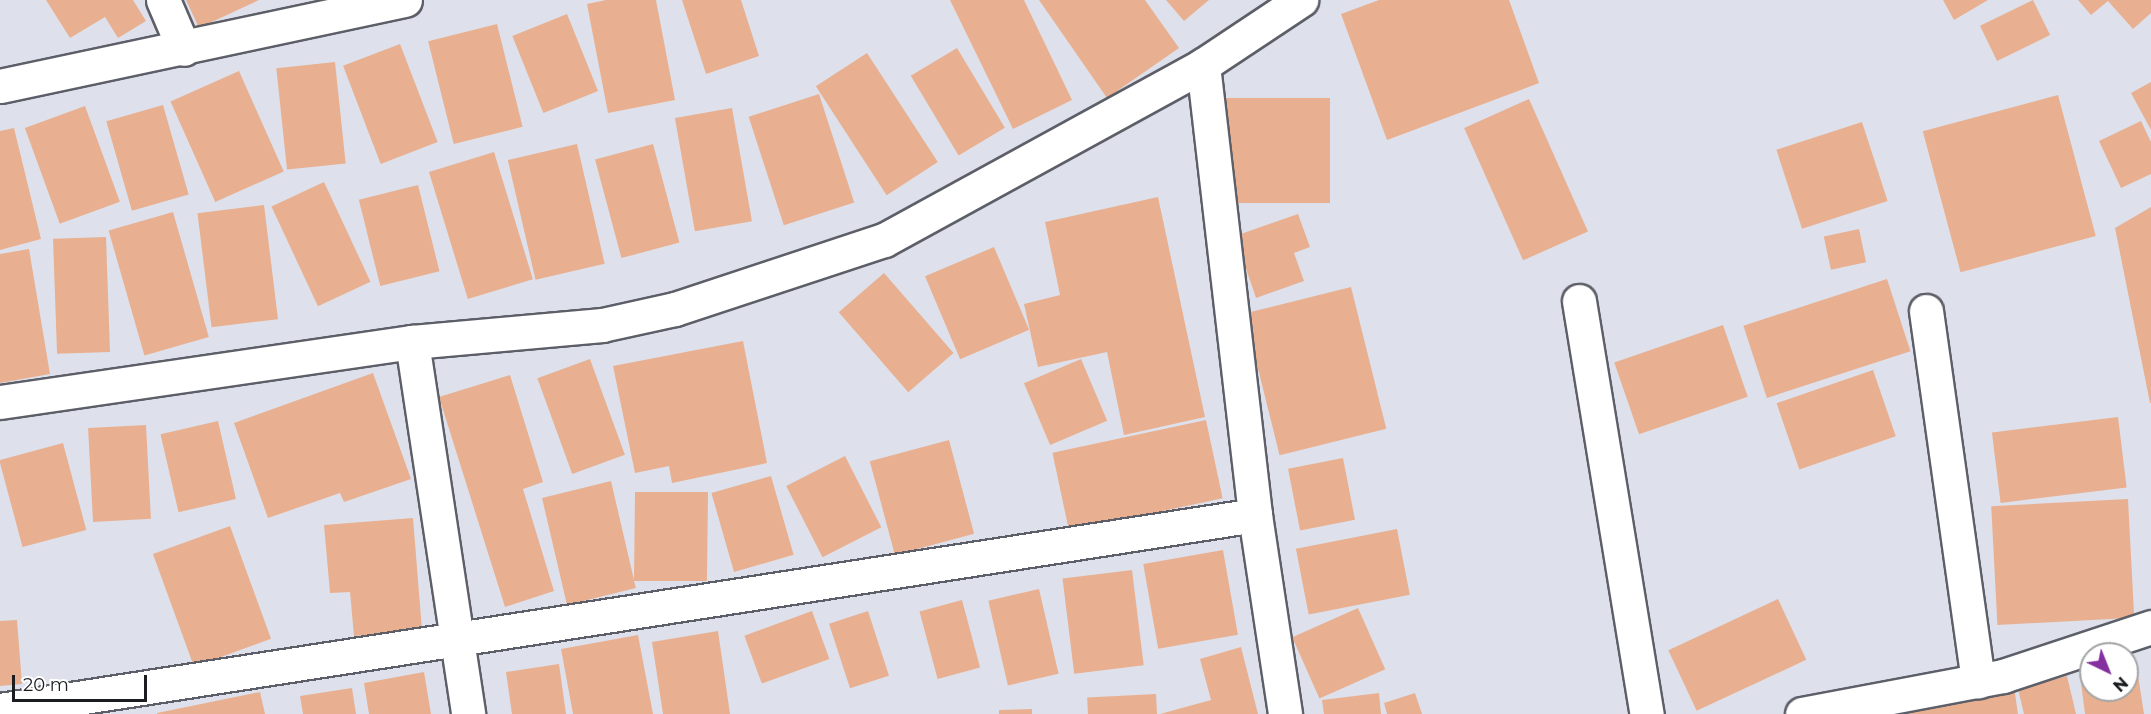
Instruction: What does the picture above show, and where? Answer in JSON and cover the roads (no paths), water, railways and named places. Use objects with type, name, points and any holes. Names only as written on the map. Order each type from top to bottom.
[{"type":"street","points":[[163,0],[184,49]]},
{"type":"street","points":[[0,86],[184,49],[405,0]]},
{"type":"street","points":[[0,402],[412,342],[639,318],[832,259],[940,211],[1203,65],[1301,0]]},
{"type":"street","points":[[1203,65],[1255,515],[1285,714]]},
{"type":"street","points":[[1579,301],[1647,714]]},
{"type":"street","points":[[1926,311],[1978,681]]},
{"type":"street","points":[[412,342],[468,714]]},
{"type":"street","points":[[0,710],[456,637],[1255,515]]},
{"type":"street","points":[[1802,714],[1978,681],[2151,627]]}]
